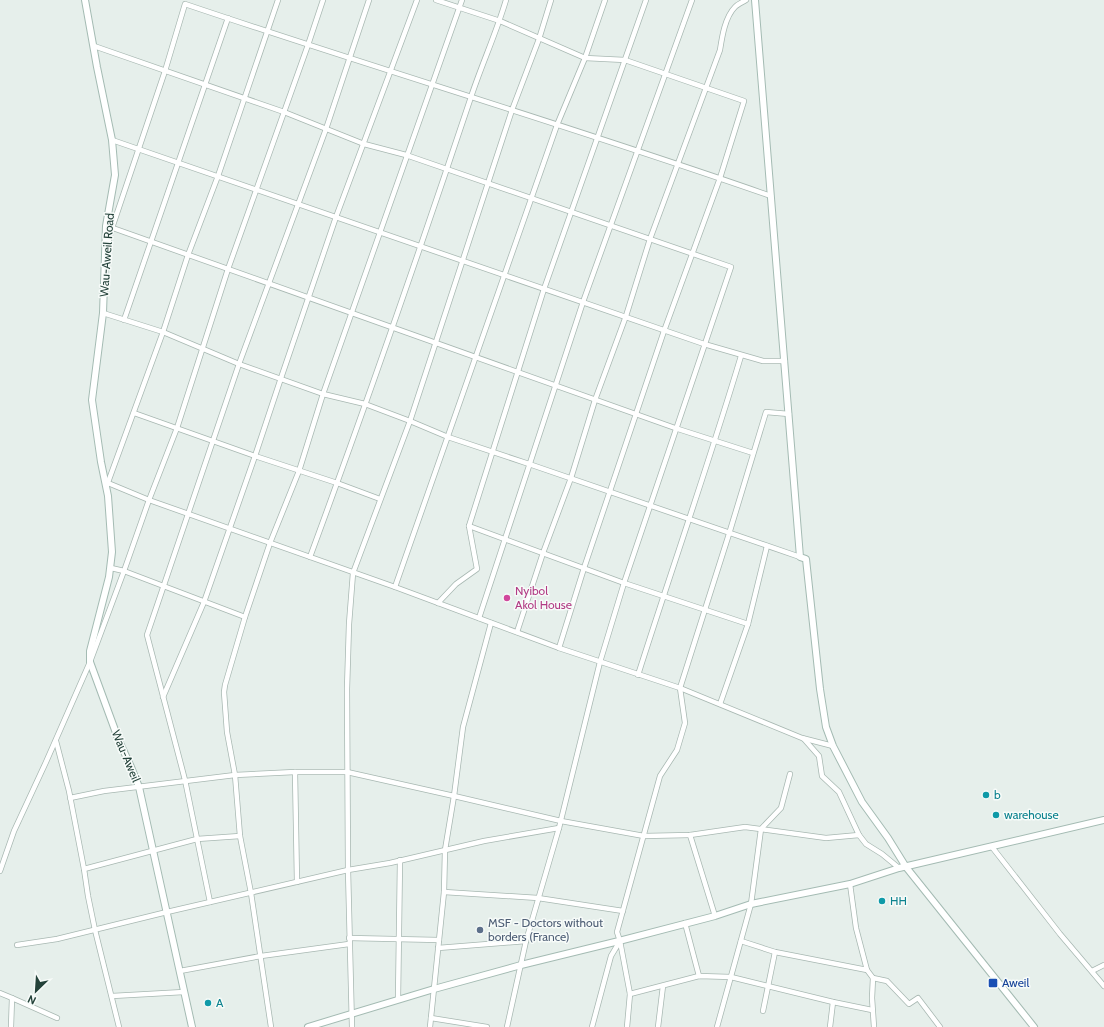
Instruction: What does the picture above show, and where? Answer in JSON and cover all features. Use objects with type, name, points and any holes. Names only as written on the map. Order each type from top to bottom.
[{"type":"street","name":"Wau-Aweil Road","points":[[85,0],[94,46],[96,67],[112,140],[115,175],[105,259],[103,313],[92,400],[101,462],[107,485]]},
{"type":"street","points":[[278,0],[218,176],[188,255],[163,332],[107,485],[395,587],[559,648],[680,688],[802,738],[833,746]]},
{"type":"street","points":[[0,871],[14,831],[56,741],[90,662],[124,571],[149,500],[177,428],[228,269],[323,0]]},
{"type":"street","points":[[210,902],[185,780],[147,635],[239,364],[326,129],[369,0]]},
{"type":"street","points":[[163,697],[204,602],[336,217],[416,0]]},
{"type":"street","points":[[436,0],[500,21],[585,58],[625,60],[744,101],[720,178],[664,331],[584,568],[559,648]]},
{"type":"street","points":[[271,1027],[251,893],[240,836],[235,775],[227,732],[224,692],[226,678],[270,543],[299,471],[323,394],[352,314],[379,232],[462,0]]},
{"type":"street","points":[[310,557],[421,246],[470,97],[500,21],[506,0]]},
{"type":"street","points":[[352,1027],[349,944],[347,689],[349,624],[353,573],[410,421],[512,110],[539,39],[551,0]]},
{"type":"street","points":[[395,587],[557,125],[585,58],[605,0]]},
{"type":"street","points":[[438,603],[456,584],[477,569],[468,526],[516,372],[544,289],[646,0]]},
{"type":"street","points":[[479,618],[583,302],[692,0]]},
{"type":"street","points":[[518,632],[543,553],[571,478],[595,400],[626,316],[650,239],[720,50],[729,16],[735,8],[746,0]]},
{"type":"street","points":[[755,0],[800,557]]},
{"type":"street","points":[[753,453],[715,442],[435,344],[109,227],[165,71],[185,4],[308,45],[678,163],[771,196]]},
{"type":"street","points":[[124,320],[228,18]]},
{"type":"street","points":[[94,46],[284,112],[364,144],[406,155],[731,267],[675,428],[624,583],[600,662],[561,821],[526,941],[507,1027]]},
{"type":"street","points":[[112,140],[626,316],[664,331],[763,362],[785,361]]},
{"type":"street","points":[[103,313],[163,332],[239,364],[323,394],[365,404],[448,437],[806,559],[820,689],[826,727],[833,746],[862,802],[888,838],[906,867],[1034,1027]]},
{"type":"street","points":[[638,675],[715,442],[741,356]]},
{"type":"street","points":[[627,1027],[630,994],[617,932],[660,776],[677,750],[686,723],[680,688],[766,412],[789,414]]},
{"type":"street","points":[[134,413],[380,499]]},
{"type":"street","name":"Wau-Aweil","points":[[107,485],[112,552],[111,568],[90,651],[90,662],[119,741],[132,767],[139,787],[192,1027]]},
{"type":"street","points":[[468,526],[663,597],[748,624]]},
{"type":"street","points":[[720,704],[748,624],[767,546]]},
{"type":"street","points":[[111,568],[124,571],[245,617]]},
{"type":"street","points":[[430,1027],[444,892],[445,850],[454,796],[462,727],[491,623]]},
{"type":"street","points":[[802,738],[819,756],[822,776],[839,792],[859,836],[866,844],[882,854],[899,868]]},
{"type":"street","points":[[56,741],[70,798],[95,930],[119,1027]]},
{"type":"street","points":[[295,772],[297,882]]},
{"type":"street","points":[[70,798],[94,792],[235,775],[295,772],[347,772],[561,821],[644,836],[690,834],[745,827],[826,838],[859,836]]},
{"type":"street","points":[[717,1027],[751,904],[761,829],[782,808],[790,774]]},
{"type":"street","points":[[308,1027],[434,989],[521,965],[715,916],[751,904],[850,884],[899,868],[1104,820]]},
{"type":"street","points":[[17,945],[57,939],[348,870],[390,863],[484,841],[559,828]]},
{"type":"street","points":[[690,834],[715,916]]},
{"type":"street","points":[[84,869],[197,839],[240,836]]},
{"type":"street","points":[[992,847],[1060,934],[1104,986]]},
{"type":"street","points":[[398,999],[400,860]]},
{"type":"street","points":[[850,884],[856,928],[868,970],[873,978],[872,1010],[874,1027]]},
{"type":"street","points":[[444,892],[538,898],[623,911]]},
{"type":"street","points":[[685,923],[699,976]]},
{"type":"street","points":[[349,938],[439,940]]},
{"type":"street","points":[[438,948],[526,941]]},
{"type":"street","points":[[592,1027],[611,956],[620,941]]},
{"type":"street","points":[[741,941],[775,952],[868,970]]},
{"type":"street","points":[[180,971],[261,956],[349,944]]},
{"type":"street","points":[[763,1011],[775,952]]},
{"type":"street","points":[[1092,971],[1104,965]]},
{"type":"street","points":[[630,994],[699,976],[731,978],[872,1010]]},
{"type":"street","points":[[873,978],[886,981],[909,1004],[918,998],[940,1027]]},
{"type":"street","points":[[658,1027],[663,986]]},
{"type":"street","points":[[112,996],[184,992]]},
{"type":"street","points":[[0,993],[57,1018]]},
{"type":"street","points":[[11,1027],[12,998]]},
{"type":"street","points":[[830,1027],[833,1002]]},
{"type":"street","points":[[431,1018],[488,1027]]},
{"type":"place","name":"Nyibol Akol House","points":[[507,598]]},
{"type":"place","name":"b","points":[[986,795]]},
{"type":"place","name":"warehouse","points":[[996,815]]},
{"type":"place","name":"HH","points":[[882,901]]},
{"type":"place","name":"MSF - Doctors without borders (France)","points":[[480,930]]},
{"type":"place","name":"Aweil","points":[[993,983]]},
{"type":"place","name":"A","points":[[208,1003]]}]
